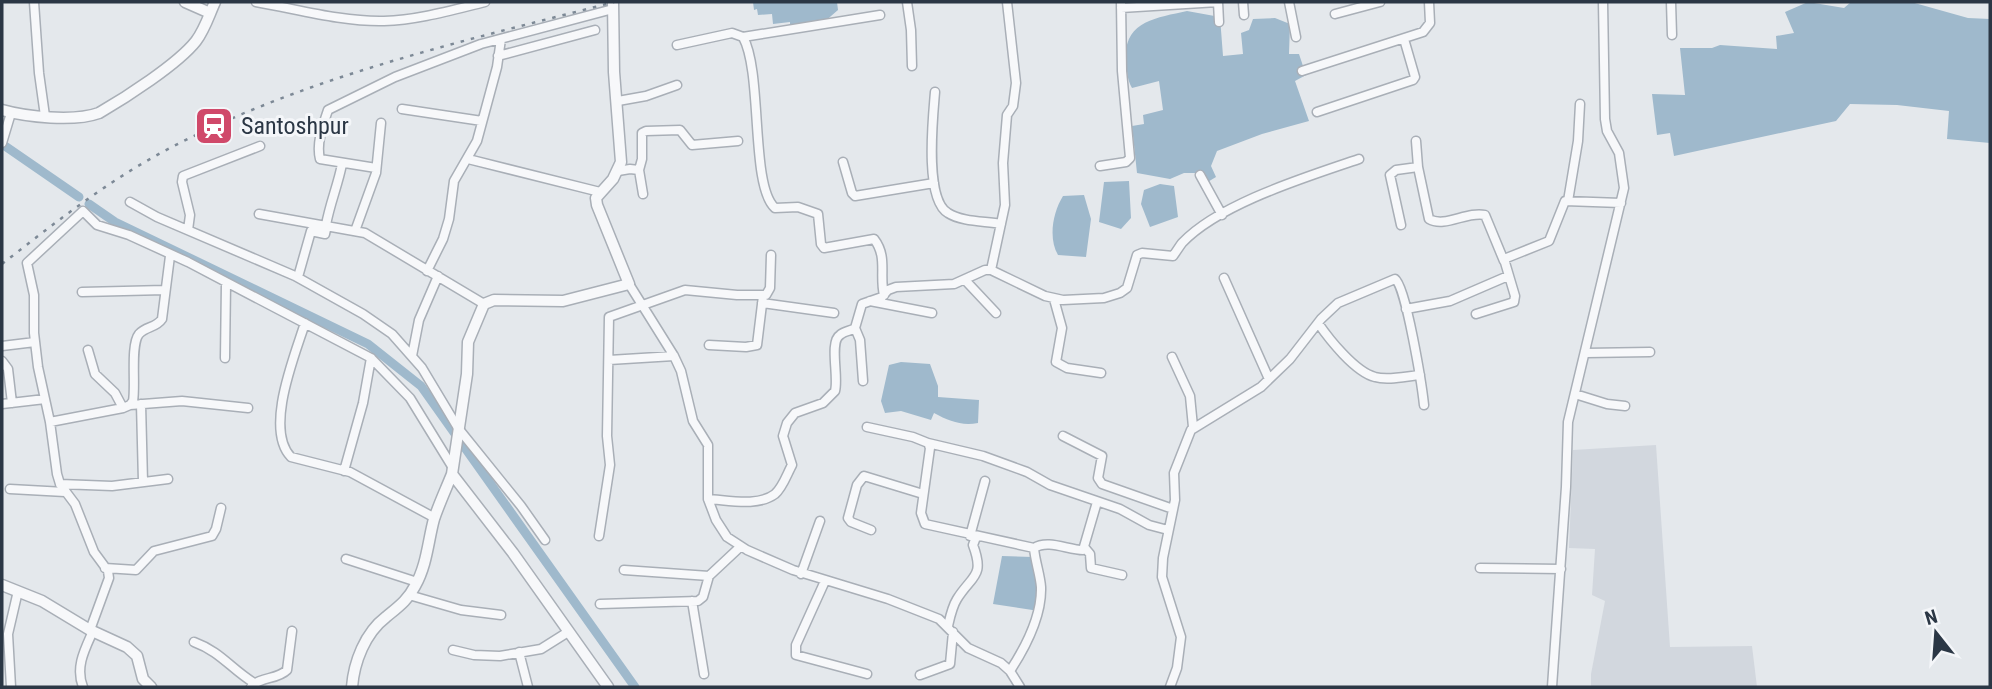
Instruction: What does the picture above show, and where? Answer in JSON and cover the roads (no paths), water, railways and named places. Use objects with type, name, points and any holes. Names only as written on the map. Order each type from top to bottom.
[{"type":"street","points":[[34,2],[45,116]]},
{"type":"street","points":[[185,2],[210,13]]},
{"type":"street","points":[[2,143],[6,111],[45,116],[88,117],[111,106],[184,54],[196,40],[215,2]]},
{"type":"street","points":[[256,2],[384,21],[433,15],[485,2]]},
{"type":"street","points":[[907,2],[912,66]]},
{"type":"street","points":[[990,270],[1004,205],[1003,154],[1007,115],[1013,106],[1016,83],[1007,2]]},
{"type":"street","points":[[1100,166],[1128,162],[1130,159],[1122,71],[1121,5],[1218,2],[1219,22]]},
{"type":"street","points":[[1243,2],[1244,15]]},
{"type":"street","points":[[1289,2],[1296,37]]},
{"type":"street","points":[[1335,14],[1380,2]]},
{"type":"street","points":[[1302,71],[1416,35],[1427,28],[1431,17],[1429,2]]},
{"type":"street","points":[[1552,687],[1561,569],[1566,438],[1624,188],[1620,161],[1605,119],[1603,2]]},
{"type":"street","points":[[1671,2],[1672,35]]},
{"type":"street","points":[[376,168],[322,160],[319,157],[321,130],[328,110],[395,77],[481,44],[613,6],[614,72],[621,153],[618,171],[596,198],[597,205],[629,284],[674,356],[690,401],[693,421],[708,445],[708,499],[720,527],[727,537],[740,547],[801,573],[933,616],[968,648],[1002,663],[1020,687]]},
{"type":"street","points":[[677,46],[732,33],[743,37],[880,15]]},
{"type":"street","points":[[498,56],[595,30]]},
{"type":"street","points":[[743,37],[750,56],[763,176],[771,205],[780,209],[798,207],[818,214],[821,244],[824,248],[874,239],[883,253],[881,281],[884,295]]},
{"type":"street","points":[[427,271],[443,239],[449,219],[454,181],[477,141],[501,39]]},
{"type":"street","points":[[1317,112],[1413,80],[1415,73],[1404,39]]},
{"type":"street","points":[[618,101],[646,96],[677,85]]},
{"type":"street","points":[[935,92],[932,161],[938,200],[946,213],[1001,223]]},
{"type":"street","points":[[1568,201],[1578,141],[1580,104]]},
{"type":"street","points":[[402,109],[482,121]]},
{"type":"street","points":[[355,231],[376,168],[382,123]]},
{"type":"street","points":[[643,194],[639,170],[642,134],[646,131],[680,130],[690,144],[696,146],[738,142]]},
{"type":"street","points":[[1416,141],[1418,167],[1429,219],[1436,222],[1485,215],[1504,261],[1515,296],[1514,302],[1476,314]]},
{"type":"street","points":[[188,230],[190,215],[183,176],[260,146]]},
{"type":"street","points":[[468,159],[600,192]]},
{"type":"street","points":[[863,381],[860,340],[855,328],[859,309],[867,301],[896,287],[946,285],[990,270],[1054,299],[1104,298],[1127,288],[1137,255],[1142,253],[1173,256],[1183,242],[1222,215],[1279,187],[1359,159]]},
{"type":"street","points":[[844,162],[855,196],[934,183]]},
{"type":"street","points":[[298,277],[311,231],[325,234],[331,199],[336,193],[342,163]]},
{"type":"street","points":[[1401,225],[1391,175],[1396,170],[1418,167]]},
{"type":"street","points":[[618,171],[639,170]]},
{"type":"street","points":[[1200,175],[1222,215]]},
{"type":"street","points":[[1504,261],[1549,242],[1561,206],[1568,201],[1621,202]]},
{"type":"street","points":[[130,202],[157,217],[298,277],[392,334],[422,368],[458,431],[522,506],[545,540]]},
{"type":"street","points":[[83,687],[79,677],[80,667],[109,578],[94,552],[75,504],[60,484],[35,342],[34,295],[27,262],[83,211],[97,225],[129,235],[188,262],[371,359],[383,369],[410,398],[454,467],[608,687]]},
{"type":"street","points":[[259,214],[355,231],[379,240],[408,261],[484,304]]},
{"type":"street","points":[[709,345],[757,345],[763,300],[769,292],[771,255]]},
{"type":"street","points":[[127,407],[135,393],[135,343],[137,336],[157,326],[162,319],[170,256]]},
{"type":"street","points":[[412,356],[419,320],[438,276]]},
{"type":"street","points":[[1406,309],[1450,301],[1508,276]]},
{"type":"street","points":[[1224,278],[1269,379]]},
{"type":"street","points":[[1193,427],[1233,406],[1269,379],[1290,359],[1318,323],[1338,303],[1395,279],[1400,284],[1406,309],[1424,405]]},
{"type":"street","points":[[965,280],[996,313]]},
{"type":"street","points":[[225,358],[226,283]]},
{"type":"street","points":[[352,687],[357,660],[368,637],[409,595],[425,561],[435,517],[454,467],[467,374],[468,342],[484,304],[494,300],[574,299],[629,284]]},
{"type":"street","points":[[82,292],[166,290]]},
{"type":"street","points":[[599,536],[610,464],[607,436],[609,317],[691,290],[834,313]]},
{"type":"street","points":[[1054,299],[1062,328],[1056,362],[1068,368],[1101,373]]},
{"type":"street","points":[[867,301],[932,313]]},
{"type":"street","points":[[305,323],[284,391],[282,442],[290,457],[360,477],[435,517]]},
{"type":"street","points":[[1318,323],[1341,353],[1370,375],[1380,378],[1420,374]]},
{"type":"street","points":[[708,499],[749,501],[776,493],[792,465],[783,436],[787,423],[795,413],[823,403],[835,391],[835,341],[841,334],[855,328]]},
{"type":"street","points":[[2,346],[35,342]]},
{"type":"street","points":[[88,350],[95,374],[127,407]]},
{"type":"street","points":[[1586,353],[1650,352]]},
{"type":"street","points":[[609,360],[674,356]]},
{"type":"street","points":[[1171,687],[1177,668],[1181,637],[1162,578],[1163,558],[1173,509],[1174,473],[1193,427],[1190,396],[1172,357]]},
{"type":"street","points":[[344,471],[363,403],[371,359]]},
{"type":"street","points":[[2,361],[8,369],[12,403]]},
{"type":"street","points":[[1575,394],[1607,404],[1625,406]]},
{"type":"street","points":[[2,404],[45,399]]},
{"type":"street","points":[[50,422],[141,404],[183,401],[248,408]]},
{"type":"street","points":[[141,404],[143,482]]},
{"type":"street","points":[[867,427],[983,456],[1027,472],[1051,485],[1129,513],[1149,525],[1168,530]]},
{"type":"street","points":[[1063,436],[1102,456],[1098,478],[1102,484],[1173,509]]},
{"type":"street","points":[[928,443],[919,493],[921,517],[925,524],[1034,548],[1047,544],[1076,550],[1084,548]]},
{"type":"street","points":[[871,530],[851,522],[848,516],[860,480],[866,476],[919,493]]},
{"type":"street","points":[[60,484],[112,486],[168,479]]},
{"type":"street","points":[[920,676],[950,664],[953,657],[950,629],[956,601],[975,577],[979,563],[973,536],[985,481]]},
{"type":"street","points":[[10,489],[65,492]]},
{"type":"street","points":[[1084,548],[1097,502]]},
{"type":"street","points":[[105,568],[136,570],[154,551],[212,536],[221,508]]},
{"type":"street","points":[[801,573],[820,521]]},
{"type":"street","points":[[600,604],[698,601],[703,597],[709,576],[740,547]]},
{"type":"street","points":[[1010,671],[1024,649],[1039,602],[1041,583],[1034,548]]},
{"type":"street","points":[[1084,548],[1090,554],[1091,568],[1122,575]]},
{"type":"street","points":[[346,559],[417,582]]},
{"type":"street","points":[[1480,568],[1561,569]]},
{"type":"street","points":[[624,570],[709,576]]},
{"type":"street","points":[[825,581],[796,645],[796,655],[867,674]]},
{"type":"street","points":[[2,585],[41,601],[134,652],[143,679],[151,687]]},
{"type":"street","points":[[11,687],[6,619],[18,592]]},
{"type":"street","points":[[409,595],[461,610],[501,615]]},
{"type":"street","points":[[692,601],[704,674]]},
{"type":"street","points":[[194,642],[218,653],[231,668],[253,685],[287,670],[292,631]]},
{"type":"street","points":[[453,650],[491,657],[550,645],[568,632]]},
{"type":"street","points":[[519,652],[528,687]]},
{"type":"water","points":[[753,2],[837,2],[838,10],[816,29],[805,32],[802,25],[790,26],[790,22],[773,24],[772,14],[758,15]]},
{"type":"water","points":[[1808,2],[1844,8],[1851,2],[1911,2],[1968,18],[1990,19],[1990,143],[1947,139],[1949,111],[1897,105],[1850,104],[1836,121],[1674,156],[1670,133],[1657,135],[1652,94],[1685,95],[1680,48],[1712,48],[1720,45],[1777,49],[1776,36],[1794,33],[1785,12]]},
{"type":"water","points":[[1187,11],[1220,17],[1223,56],[1243,54],[1241,33],[1249,30],[1253,19],[1275,18],[1290,24],[1289,54],[1299,54],[1306,75],[1295,81],[1309,121],[1262,134],[1217,151],[1211,166],[1216,177],[1206,183],[1197,173],[1184,173],[1170,179],[1137,173],[1132,126],[1144,124],[1143,115],[1163,110],[1159,81],[1132,88],[1127,72],[1126,48],[1136,29],[1144,24],[1153,19]]},
{"type":"water","points":[[1129,181],[1131,218],[1121,229],[1099,222],[1104,182]]},
{"type":"water","points":[[1160,184],[1174,186],[1178,217],[1150,227],[1141,204],[1144,190]]},
{"type":"water","points":[[1084,195],[1091,219],[1086,257],[1058,255],[1053,233],[1054,217],[1060,202],[1063,196]]},
{"type":"water","points":[[901,362],[930,364],[938,386],[938,397],[979,400],[978,423],[955,422],[934,413],[931,420],[901,411],[885,413],[881,401],[889,365]]},
{"type":"water","points":[[1002,556],[1033,557],[1042,579],[1039,611],[993,604]]},
{"type":"waterway","points":[[2,144],[79,197]]},
{"type":"waterway","points":[[89,204],[115,222],[368,344],[421,386],[635,687]]},
{"type":"railway","points":[[2,264],[84,202],[149,159],[278,99],[389,62],[614,2]]},
{"type":"place","name":"Santoshpur","points":[[214,126]]}]
